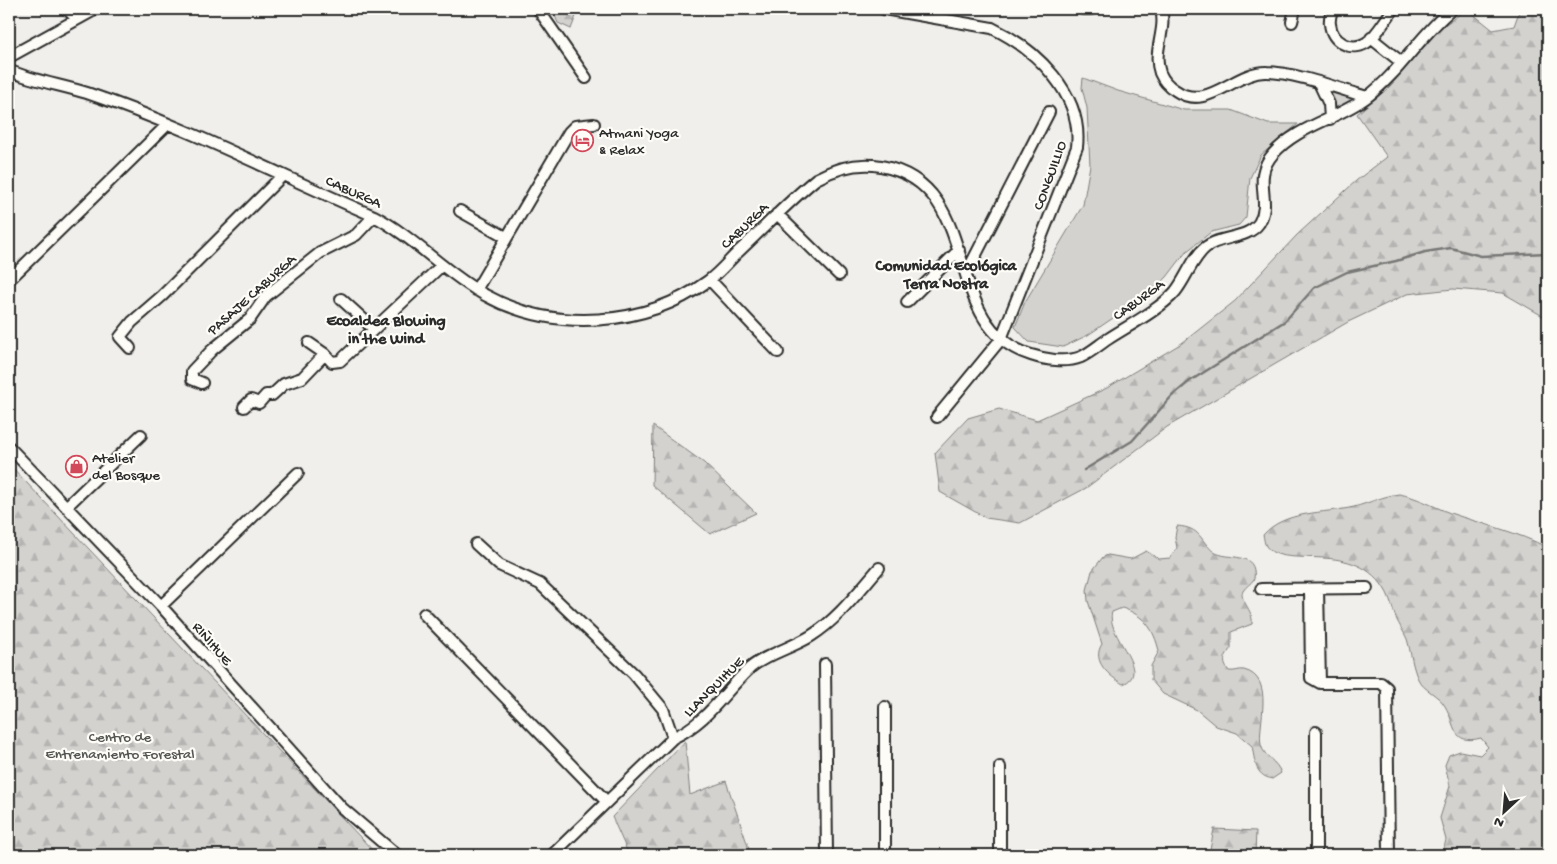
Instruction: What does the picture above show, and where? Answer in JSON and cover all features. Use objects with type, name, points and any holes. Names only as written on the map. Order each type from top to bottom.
[{"type":"street","points":[[67,9],[77,19]]},
{"type":"street","points":[[9,57],[96,9]]},
{"type":"street","points":[[538,9],[586,78]]},
{"type":"street","name":"CONGUILLIO","points":[[884,9],[992,28],[1004,34],[1027,49],[1045,67],[1073,108],[1078,123],[1077,147],[1001,339],[937,417]]},
{"type":"street","points":[[1083,9],[1091,9]]},
{"type":"street","points":[[1161,9],[1164,23],[1158,55],[1158,66],[1167,83],[1178,92],[1191,97],[1203,97],[1214,93],[1241,77],[1261,72],[1282,74],[1367,97]]},
{"type":"street","points":[[1292,22],[1295,9]]},
{"type":"street","points":[[1332,9],[1330,26],[1333,35],[1340,42],[1354,46],[1364,44],[1371,38],[1394,9]]},
{"type":"street","points":[[1319,83],[1330,104],[1330,118],[1345,112],[1367,97],[1390,77],[1422,36],[1452,9]]},
{"type":"street","points":[[1371,38],[1401,62]]},
{"type":"street","name":"CABURGA","points":[[9,68],[33,80],[87,93],[167,125],[374,216],[396,230],[441,266],[476,290],[510,306],[537,314],[568,319],[599,320],[630,315],[659,307],[685,295],[710,280],[800,192],[825,174],[855,165],[887,167],[912,177],[932,193],[944,209],[979,312],[989,327],[1001,339],[1018,350],[1044,359],[1063,360],[1082,357],[1168,299],[1207,246],[1246,233],[1257,225],[1262,216],[1264,200],[1261,176],[1275,152],[1293,136],[1330,118]]},
{"type":"street","points":[[966,274],[1049,112]]},
{"type":"street","points":[[476,290],[568,132],[575,126],[594,124]]},
{"type":"street","points":[[12,276],[167,125]]},
{"type":"street","points":[[130,348],[120,337],[132,322],[162,296],[282,176]]},
{"type":"street","points":[[460,211],[506,237]]},
{"type":"street","points":[[778,214],[839,275]]},
{"type":"street","name":"PASAJE CABURGA","points":[[202,382],[192,379],[192,371],[206,355],[250,319],[266,296],[320,253],[356,235],[374,216]]},
{"type":"street","points":[[907,302],[959,250]]},
{"type":"street","points":[[309,343],[325,354],[332,362],[340,361],[441,266]]},
{"type":"street","points":[[710,280],[778,352]]},
{"type":"street","points":[[341,299],[374,329]]},
{"type":"street","points":[[244,408],[250,400],[259,403],[266,395],[272,394],[284,384],[302,378],[325,354]]},
{"type":"street","points":[[66,507],[141,435]]},
{"type":"street","name":"RIÑIHUE","points":[[9,448],[161,606],[342,808],[397,855]]},
{"type":"street","points":[[161,606],[298,473]]},
{"type":"street","points":[[476,544],[499,565],[540,584],[634,674],[663,709],[674,738]]},
{"type":"street","name":"LLANQUIHUE","points":[[552,855],[674,738],[692,729],[706,717],[750,668],[764,658],[788,650],[812,635],[834,617],[879,568]]},
{"type":"street","points":[[1261,589],[1367,588]]},
{"type":"street","points":[[1314,589],[1320,683],[1378,682],[1386,688],[1390,855]]},
{"type":"street","points":[[424,614],[607,802]]},
{"type":"street","points":[[825,664],[827,855]]},
{"type":"street","points":[[885,707],[885,855]]},
{"type":"street","points":[[1316,732],[1316,855]]},
{"type":"street","points":[[1000,767],[1000,855]]},
{"type":"green space","points":[[552,9],[589,9],[576,16],[571,29],[558,23]]},
{"type":"green space","points":[[1467,9],[1493,30],[1514,26],[1520,9],[1548,9],[1548,319],[1503,293],[1453,289],[1407,294],[1348,322],[1167,427],[1086,488],[1020,523],[986,518],[940,492],[935,453],[968,418],[999,409],[1037,420],[1107,388],[1182,343],[1235,301],[1297,235],[1357,180],[1387,157],[1357,114],[1386,89],[1439,29]]},
{"type":"green space","points":[[1083,78],[1118,91],[1184,110],[1231,110],[1268,124],[1298,124],[1261,155],[1250,178],[1246,217],[1239,225],[1211,232],[1186,252],[1167,277],[1150,293],[1088,335],[1063,347],[1029,342],[1015,327],[1025,302],[1083,205],[1090,165],[1087,108],[1082,88]]},
{"type":"green space","points":[[1331,92],[1353,97],[1353,99],[1336,110],[1333,109]]},
{"type":"green space","points":[[653,426],[704,463],[756,513],[710,534],[652,485]]},
{"type":"green space","name":"Centro de Entrenamiento Forestal","points":[[9,464],[377,855],[9,855]]},
{"type":"green space","points":[[1399,494],[1512,533],[1548,548],[1548,855],[1442,855],[1446,840],[1440,818],[1450,786],[1445,765],[1449,755],[1460,751],[1480,755],[1488,747],[1481,738],[1471,740],[1459,736],[1445,706],[1420,683],[1414,669],[1407,639],[1396,618],[1387,593],[1374,576],[1358,565],[1340,560],[1288,556],[1275,553],[1266,546],[1263,535],[1282,521],[1305,514],[1354,507]]},
{"type":"green space","points":[[1177,526],[1196,532],[1209,548],[1220,555],[1247,560],[1254,570],[1254,579],[1244,589],[1242,594],[1251,614],[1252,624],[1231,632],[1231,648],[1226,656],[1225,665],[1229,671],[1244,670],[1254,675],[1260,682],[1263,703],[1261,745],[1281,773],[1272,779],[1262,774],[1256,766],[1252,746],[1237,733],[1216,726],[1197,710],[1163,694],[1151,680],[1151,666],[1159,651],[1151,630],[1142,619],[1122,608],[1112,612],[1115,631],[1131,662],[1133,671],[1131,678],[1123,684],[1112,677],[1100,662],[1099,650],[1102,644],[1088,601],[1087,590],[1092,571],[1103,557],[1108,555],[1131,559],[1146,551],[1159,559],[1170,558],[1177,548],[1175,537]]},
{"type":"green space","points":[[685,741],[690,795],[726,781],[751,855],[629,855],[612,817]]},
{"type":"green space","points":[[1214,829],[1256,831],[1255,855],[1209,855]]},
{"type":"waterway","points":[[1084,470],[1132,441],[1172,396],[1190,381],[1285,321],[1314,288],[1347,272],[1396,261],[1425,252],[1451,248],[1481,256],[1548,253]]},
{"type":"place","name":"Atmani Yoga & Relax","points":[[583,141]]},
{"type":"place","name":"Atelier del Bosque","points":[[76,466]]},
{"type":"district","name":"Comunidad Ecológica Terra Nostra","points":[[946,273]]},
{"type":"district","name":"Ecoaldea Blowing in the Wind","points":[[386,328]]}]
